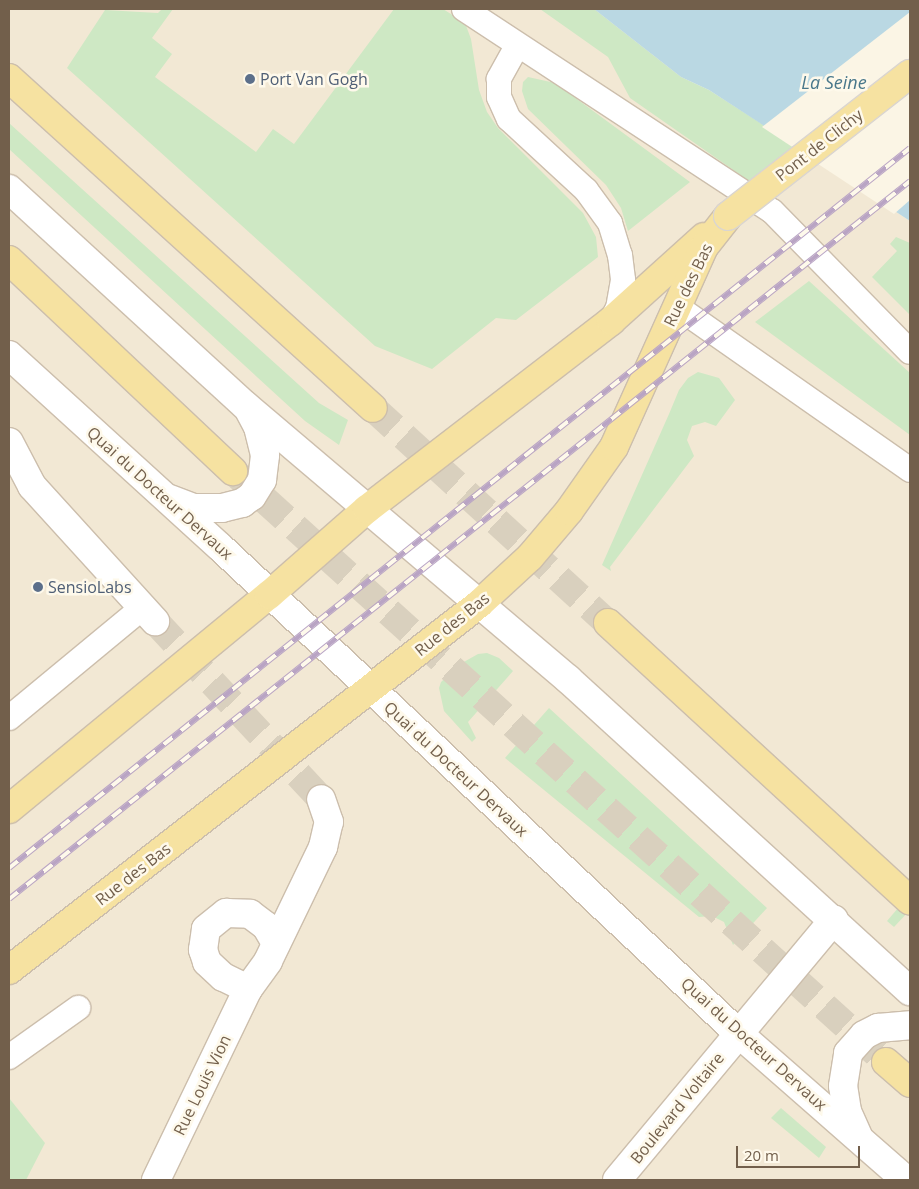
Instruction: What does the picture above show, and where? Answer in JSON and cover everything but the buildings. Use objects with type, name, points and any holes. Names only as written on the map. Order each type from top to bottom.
[{"type":"main road","name":"Pont de Clichy","points":[[728,216],[910,74]]},
{"type":"main road","points":[[9,78],[373,408]]},
{"type":"main road","points":[[9,189],[246,406],[568,679],[910,991]]},
{"type":"main road","name":"Rue des Bas","points":[[9,808],[269,595],[367,508],[611,321],[728,216]]},
{"type":"main road","name":"Rue des Bas","points":[[9,970],[479,604],[530,557],[614,448],[704,247],[728,216]]},
{"type":"main road","points":[[9,260],[233,471]]},
{"type":"main road","name":"Quai du Docteur Dervaux","points":[[9,356],[269,595],[738,1033],[906,1180]]},
{"type":"main road","points":[[163,497],[194,508],[222,508],[242,503],[252,496],[262,480],[265,455],[258,426],[246,406]]},
{"type":"main road","points":[[9,442],[32,486],[149,614]]},
{"type":"main road","points":[[608,623],[910,901]]},
{"type":"main road","name":"Rue Louis Vion","points":[[156,1180],[248,989],[276,943],[327,836],[328,816],[321,798]]},
{"type":"main road","points":[[248,989],[223,977],[207,962],[203,950],[206,929],[226,913],[250,914],[262,921],[276,943]]},
{"type":"main road","name":"Boulevard Voltaire","points":[[617,1180],[834,920]]},
{"type":"main road","points":[[858,1137],[847,1111],[843,1086],[848,1053],[864,1035],[878,1028],[910,1025]]},
{"type":"main road","points":[[886,1062],[910,1083]]},
{"type":"lane","points":[[464,9],[517,46],[772,211],[910,352]]},
{"type":"lane","points":[[517,46],[499,79],[499,97],[509,119],[586,190],[610,223],[620,255],[623,280],[618,308],[611,321]]},
{"type":"lane","points":[[676,306],[910,470]]},
{"type":"lane","points":[[9,718],[149,614]]},
{"type":"lane","points":[[9,1057],[78,1008]]},
{"type":"shaded area","points":[[9,9],[594,9],[681,77],[806,152],[910,221],[910,1180],[9,1180]]},
{"type":"green space","points":[[162,9],[173,9],[152,38],[172,54],[155,77],[256,152],[273,129],[294,144],[394,9],[443,9],[465,23],[471,39],[479,90],[487,112],[498,128],[583,213],[596,237],[598,257],[516,320],[496,318],[432,369],[375,346],[67,68],[105,10],[158,13]]},
{"type":"green space","points":[[540,9],[594,9],[681,77],[709,90],[806,152],[762,190],[630,98],[608,57]]},
{"type":"green space","points":[[528,77],[555,83],[690,182],[628,231],[621,208],[606,185],[528,109],[522,91],[523,82]]},
{"type":"green space","points":[[9,123],[319,403],[348,420],[339,445],[305,421],[9,149]]},
{"type":"green space","points":[[896,237],[910,243],[910,315],[872,277],[897,251],[890,244]]},
{"type":"green space","points":[[809,281],[910,373],[910,435],[755,322]]},
{"type":"green space","points":[[698,372],[719,378],[735,400],[716,426],[705,422],[692,426],[687,440],[694,456],[610,567],[611,571],[602,565],[679,390],[688,378]]},
{"type":"green space","points":[[487,653],[499,658],[513,671],[468,722],[476,738],[472,742],[444,711],[439,688],[441,682],[462,663],[478,654]]},
{"type":"green space","points":[[549,708],[767,908],[733,945],[724,922],[712,916],[699,917],[505,758]]},
{"type":"green space","points":[[910,894],[910,910],[894,927],[887,921]]},
{"type":"green space","points":[[9,1098],[45,1143],[26,1180],[9,1180]]},
{"type":"green space","points":[[781,1108],[826,1147],[819,1158],[771,1118]]},
{"type":"water","name":"La Seine","points":[[594,9],[910,9],[910,221],[709,90],[681,77]]},
{"type":"pier","points":[[910,12],[910,200],[894,214],[762,127]]},
{"type":"tunnel","points":[[373,408],[608,623]]},
{"type":"tunnel","points":[[233,471],[886,1062]]},
{"type":"tunnel","points":[[155,621],[321,799]]},
{"type":"railway","points":[[9,868],[910,148]]},
{"type":"railway","points":[[9,899],[910,181]]},
{"type":"place","name":"Port Van Gogh","points":[[250,79]]},
{"type":"place","name":"SensioLabs","points":[[38,587]]}]
